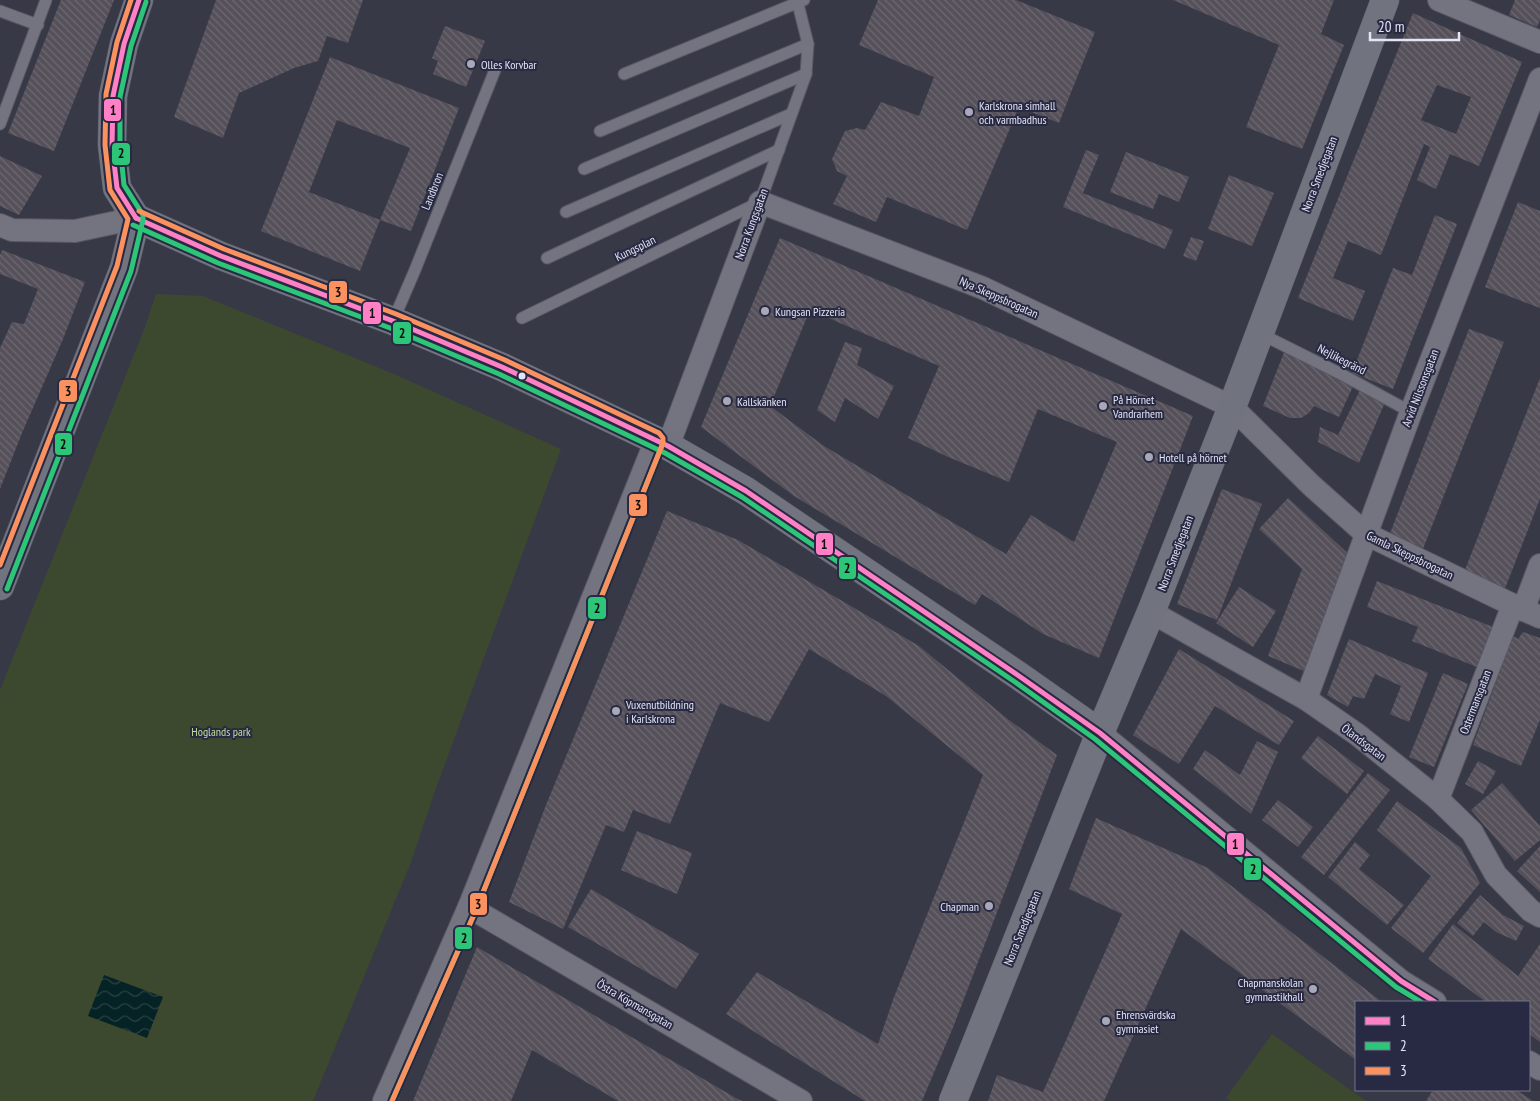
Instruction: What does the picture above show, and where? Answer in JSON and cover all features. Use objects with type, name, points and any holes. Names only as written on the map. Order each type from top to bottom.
[{"type":"street","points":[[139,0],[124,44],[113,96],[112,145],[117,188],[136,218],[221,256],[393,321],[502,367],[662,443],[754,496],[1100,733],[1401,981],[1433,1001]]},
{"type":"street","name":"Norra Smedjegatan","points":[[953,1101],[1232,407],[1384,0]]},
{"type":"street","points":[[1439,0],[1540,42]]},
{"type":"street","name":"Arvid Nilssonsgatan","points":[[1306,699],[1411,412],[1540,79]]},
{"type":"street","name":"Nya Skeppsbrogatan","points":[[760,202],[983,288],[1232,407]]},
{"type":"street","name":"Norra Kungsgatan","points":[[384,1101],[468,907],[662,443],[760,202]]},
{"type":"street","points":[[0,225],[12,230],[75,231],[136,218]]},
{"type":"street","points":[[0,586],[124,268],[136,218]]},
{"type":"street","name":"Gamla Skeppsbrogatan","points":[[1232,407],[1312,486],[1366,534],[1525,611]]},
{"type":"street","name":"Ostermansgatan","points":[[1438,799],[1525,611],[1540,566]]},
{"type":"street","name":"Ölandsgatan","points":[[1151,612],[1306,699],[1358,735],[1438,799],[1472,832],[1496,875],[1531,910],[1540,916]]},
{"type":"street","name":"Östra Köpmansgatan","points":[[468,907],[801,1101]]},
{"type":"lane","points":[[0,124],[46,0]]},
{"type":"lane","points":[[624,74],[800,1]]},
{"type":"lane","name":"Norra Kungsgatan","points":[[760,202],[806,74],[808,44],[800,1]]},
{"type":"lane","points":[[0,11],[38,25]]},
{"type":"lane","points":[[600,131],[808,44]]},
{"type":"lane","name":"Landbron","points":[[393,321],[494,70]]},
{"type":"lane","points":[[584,169],[806,74]]},
{"type":"lane","points":[[566,212],[791,114]]},
{"type":"lane","points":[[547,258],[778,150]]},
{"type":"lane","name":"Kungsplan","points":[[522,318],[760,202]]},
{"type":"lane","name":"Nejlikegränd","points":[[1259,333],[1338,372],[1411,412]]},
{"type":"green space","name":"Hoglands park","points":[[156,294],[203,296],[394,374],[561,449],[436,788],[411,862],[313,1101],[0,1101],[0,690],[145,327]]},
{"type":"green space","points":[[1272,1034],[1366,1101],[1230,1101],[1226,1098]]},
{"type":"water","points":[[104,975],[163,997],[147,1038],[88,1016]]},
{"type":"building","points":[[61,0],[114,0],[54,151],[8,133]]},
{"type":"building","points":[[216,0],[363,0],[348,43],[327,36],[318,61],[294,68],[239,93],[223,138],[174,117]]},
{"type":"building","name":"Karlskrona simhall och varmbadhus","points":[[878,0],[1016,0],[1095,32],[1059,123],[1019,107],[967,230],[887,197],[876,222],[833,204],[847,176],[837,171],[832,159],[845,131],[857,128],[865,130],[881,102],[919,116],[934,77],[859,45]]},
{"type":"building","points":[[1173,0],[1334,0],[1321,34],[1344,45],[1302,149],[1246,127],[1279,45]]},
{"type":"building","points":[[1515,0],[1540,0],[1540,20],[1537,27],[1509,15]]},
{"type":"building","points":[[1413,13],[1522,62],[1479,166],[1450,154],[1436,189],[1417,180],[1430,147],[1424,144],[1381,255],[1348,241],[1333,278],[1365,291],[1353,321],[1298,298]],"holes":[[[1437,85],[1471,97],[1456,134],[1421,120]]]},
{"type":"building","points":[[445,26],[485,41],[466,87],[433,74],[438,61],[432,58]]},
{"type":"building","points":[[330,57],[459,108],[411,231],[380,220],[360,271],[261,231]],"holes":[[[337,120],[410,148],[380,220],[309,192]]]},
{"type":"building","points":[[1086,150],[1099,155],[1083,193],[1173,230],[1165,249],[1063,207]]},
{"type":"building","points":[[1126,152],[1189,177],[1179,202],[1159,194],[1153,209],[1110,192]]},
{"type":"building","points":[[0,156],[42,176],[19,215],[0,206]]},
{"type":"building","points":[[1229,175],[1274,193],[1252,246],[1208,229]]},
{"type":"building","points":[[1518,202],[1540,211],[1540,308],[1485,287]]},
{"type":"building","points":[[1435,215],[1457,224],[1393,389],[1352,373],[1393,268],[1412,275]]},
{"type":"building","points":[[1191,237],[1204,241],[1196,261],[1183,256]]},
{"type":"building","points":[[780,238],[1193,416],[1099,658],[1043,634],[982,594],[975,605],[794,496],[701,427]],"holes":[[[810,310],[939,366],[908,438],[948,457],[1009,482],[1038,409],[1117,442],[1074,542],[1031,515],[1006,554],[824,446],[770,406]]]},
{"type":"building","points":[[2,250],[85,282],[0,489],[0,348],[12,322],[24,324],[38,289],[0,274],[0,255]]},
{"type":"building","points":[[1469,329],[1504,342],[1421,554],[1387,541]]},
{"type":"building","points":[[845,342],[862,348],[857,365],[894,386],[878,419],[845,398],[835,422],[817,410]]},
{"type":"building","points":[[1285,350],[1354,384],[1339,417],[1314,406],[1309,413],[1301,418],[1290,418],[1263,406]]},
{"type":"building","points":[[1540,378],[1540,499],[1504,591],[1463,575]]},
{"type":"building","points":[[1361,388],[1386,400],[1359,463],[1318,442],[1320,427],[1338,435]]},
{"type":"building","points":[[1222,489],[1262,504],[1217,620],[1177,604]]},
{"type":"building","points":[[1288,498],[1352,557],[1306,672],[1268,656],[1302,569],[1259,529]]},
{"type":"building","points":[[667,511],[738,540],[919,646],[1009,720],[1057,755],[954,1025],[922,1101],[865,1101],[726,1014],[757,972],[878,1044],[894,997],[983,775],[886,696],[809,649],[769,722],[720,703],[670,824],[633,810],[624,832],[606,825],[563,929],[509,902],[546,805]]},
{"type":"building","points":[[1377,581],[1493,627],[1477,667],[1412,641],[1418,627],[1367,607]]},
{"type":"building","points":[[1239,587],[1276,611],[1253,647],[1216,623]]},
{"type":"building","points":[[1523,632],[1540,638],[1540,720],[1521,766],[1473,745],[1513,636],[1518,639]]},
{"type":"building","points":[[1349,639],[1428,673],[1409,722],[1390,714],[1401,686],[1375,674],[1364,699],[1353,696],[1348,707],[1327,695]]},
{"type":"building","points":[[1179,649],[1294,721],[1279,745],[1215,706],[1179,764],[1133,735]]},
{"type":"building","points":[[1443,673],[1468,684],[1434,767],[1409,757]]},
{"type":"building","points":[[1318,736],[1364,771],[1347,794],[1301,758]]},
{"type":"building","points":[[1257,741],[1278,752],[1251,814],[1193,769],[1205,750],[1240,775]]},
{"type":"building","points":[[1478,761],[1496,771],[1483,794],[1465,784]]},
{"type":"building","points":[[1368,773],[1390,790],[1324,875],[1301,857]]},
{"type":"building","points":[[1502,783],[1540,826],[1540,840],[1515,861],[1471,810]]},
{"type":"building","points":[[1278,800],[1313,827],[1298,847],[1262,820]]},
{"type":"building","points":[[1397,801],[1461,848],[1480,883],[1423,953],[1391,928],[1431,876],[1377,830]]},
{"type":"building","points":[[1096,818],[1208,868],[1381,1001],[1355,1001],[1355,1059],[1181,929],[1104,1101],[988,1101],[997,1075],[1043,1092],[1122,914],[1069,889]]},
{"type":"building","points":[[637,831],[692,853],[677,894],[621,870]]},
{"type":"building","points":[[1355,842],[1370,855],[1359,869],[1404,905],[1387,925],[1328,877]]},
{"type":"building","points":[[1540,846],[1540,892],[1517,871]]},
{"type":"building","points":[[591,889],[699,954],[676,989],[568,927]]},
{"type":"building","points":[[1480,895],[1503,915],[1524,926],[1516,941],[1496,932],[1484,922],[1473,936],[1457,923]]},
{"type":"building","points":[[1453,924],[1518,976],[1540,944],[1540,1042],[1530,1035],[1530,1001],[1485,1001],[1428,959]]},
{"type":"building","points":[[477,947],[742,1101],[618,1101],[532,1050],[511,1101],[413,1101]]},
{"type":"building","points":[[1432,1091],[1518,1091],[1533,1101],[1426,1101]]},
{"type":"transit line","name":"3","points":[[0,565],[117,266],[128,219],[110,190],[105,145],[106,94],[117,42],[131,0]]},
{"type":"transit line","name":"1","points":[[136,218],[117,188],[112,145],[113,96],[124,44],[139,0]]},
{"type":"transit line","name":"2","points":[[7,589],[131,271],[143,215],[124,185],[120,145],[120,97],[131,46],[146,2]]},
{"type":"transit line","name":"3","points":[[139,211],[224,249],[396,314],[505,360],[659,433],[663,438],[663,443],[476,910],[392,1101]]},
{"type":"transit line","name":"1","points":[[136,218],[221,256],[393,321],[502,367],[668,446],[746,491],[1100,733],[1401,981],[1433,1001]]},
{"type":"transit line","name":"2","points":[[133,225],[218,263],[390,328],[499,374],[665,453],[742,497],[1015,682],[1095,739],[1396,987],[1419,1001]]},
{"type":"transit line","name":"2","points":[[392,1101],[476,910],[663,443]]},
{"type":"place","name":"Olles Korvbar","points":[[471,64]]},
{"type":"place","name":"Karlskrona simhall och varmbadhus","points":[[969,112]]},
{"type":"place","name":"Kungsan Pizzeria","points":[[765,311]]},
{"type":"place","name":"Kallskänken","points":[[727,401]]},
{"type":"place","name":"På Hörnet Vandrarhem","points":[[1103,406]]},
{"type":"place","name":"Hotell på hörnet","points":[[1149,457]]},
{"type":"place","name":"Vuxenutbildning i Karlskrona","points":[[616,711]]},
{"type":"place","name":"Chapman","points":[[989,906]]},
{"type":"place","name":"Chapmanskolan gymnastikhall","points":[[1313,989]]},
{"type":"place","name":"Ehrensvärdska gymnasiet","points":[[1106,1021]]}]
